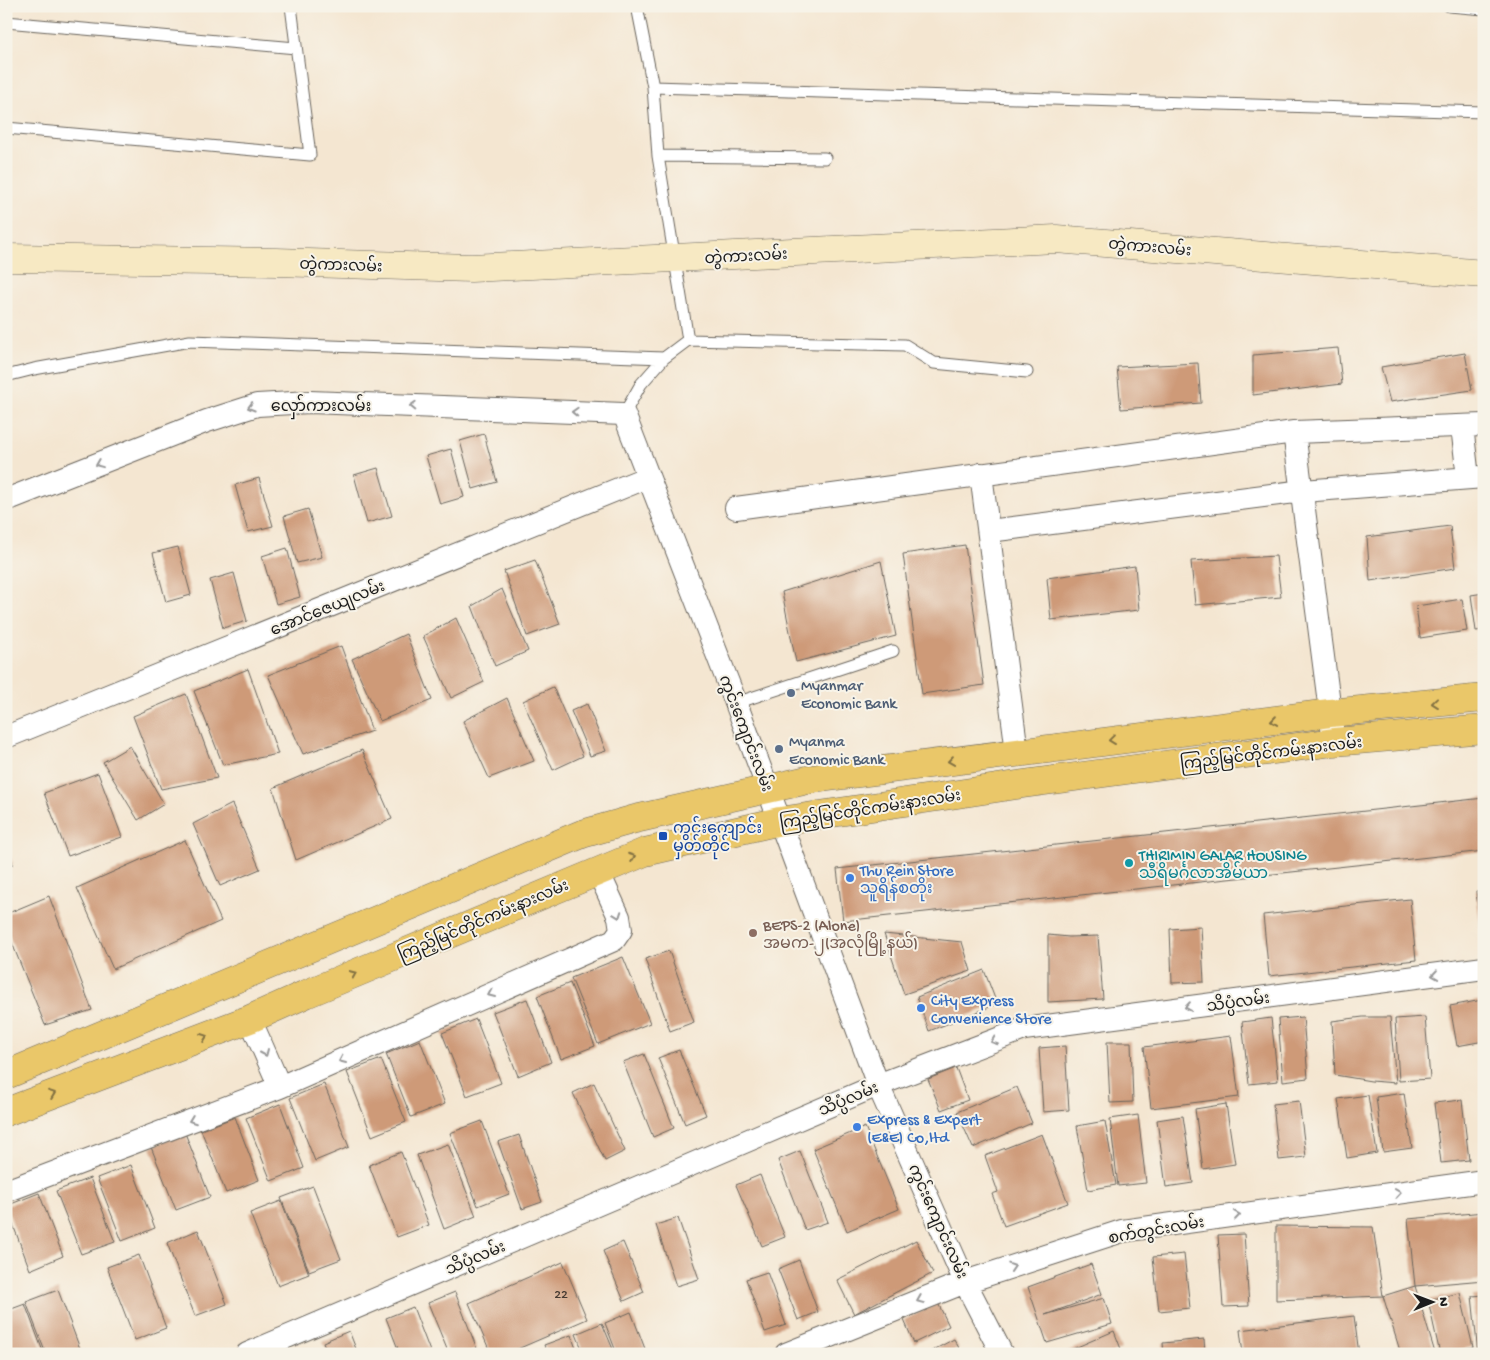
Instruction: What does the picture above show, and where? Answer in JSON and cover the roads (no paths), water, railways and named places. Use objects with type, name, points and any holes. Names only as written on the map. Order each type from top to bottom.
[{"type":"main road","name":"တွဲကားလမ်း","points":[[6,258],[276,262],[471,268],[1056,239],[1484,274]]},
{"type":"main road","name":"ကြည့်မြင်တိုင်ကမ်းနားလမ်း","points":[[6,1075],[582,834],[635,818],[812,779],[1330,713],[1484,698]]},
{"type":"main road","name":"ကြည့်မြင်တိုင်ကမ်းနားလမ်း","points":[[6,1112],[250,1019],[598,870],[645,852],[780,821],[1023,784],[1334,742],[1484,729]]},
{"type":"main road","points":[[1177,732],[1180,763]]},
{"type":"main road","points":[[290,957],[306,994]]},
{"type":"street","name":"လှော်ကားလမ်း","points":[[6,500],[208,421],[257,405],[310,402],[624,414]]},
{"type":"street","name":"ကွင်းကျောင်းလမ်း","points":[[624,414],[736,703],[878,1085],[965,1282],[1002,1354]]},
{"type":"street","points":[[736,508],[1294,432],[1484,425]]},
{"type":"street","points":[[989,531],[1303,491],[1476,478],[1462,426]]},
{"type":"street","points":[[1294,432],[1334,742]]},
{"type":"street","points":[[981,474],[1017,752]]},
{"type":"street","name":"အောင်ဇေယျလမ်း","points":[[6,737],[648,477]]},
{"type":"street","points":[[6,1190],[280,1087],[614,940],[621,930],[621,923],[598,870]]},
{"type":"street","name":"သိပ္ပံလမ်း","points":[[247,1354],[878,1085],[1024,1029],[1484,968]]},
{"type":"street","points":[[250,1019],[280,1087]]},
{"type":"street","name":"စက်တွင်းလမ်း","points":[[786,1354],[965,1282],[1122,1231],[1484,1181]]},
{"type":"lane","points":[[6,128],[310,155],[291,6]]},
{"type":"lane","points":[[637,6],[653,87],[658,156],[688,340]]},
{"type":"lane","points":[[1449,6],[1484,9]]},
{"type":"lane","points":[[6,22],[296,48]]},
{"type":"lane","points":[[653,87],[1484,112]]},
{"type":"lane","points":[[658,156],[825,158]]},
{"type":"lane","points":[[624,414],[641,384],[664,358],[688,340],[905,345],[934,363],[1027,372]]},
{"type":"lane","points":[[6,376],[34,368],[190,341],[664,358]]},
{"type":"lane","points":[[736,703],[893,651]]},
{"type":"place","name":"Myanmar Economic Bank","points":[[791,693]]},
{"type":"place","name":"Myanma Economic Bank","points":[[779,749]]},
{"type":"place","name":"ကွင်းကျောင်း မှတ်တိုင်","points":[[663,836]]},
{"type":"place","name":"THIRIMIN GALAR HOUSING သီရိမင်္ဂလာအိမ်ယာ","points":[[1129,863]]},
{"type":"place","name":"Thu Rein Store သူရိန်စတိုး","points":[[850,878]]},
{"type":"place","name":"BEPS-2 (Alone) အမက-၂(အလုံမြို့နယ်)","points":[[753,933]]},
{"type":"place","name":"City Express Convenience Store","points":[[921,1008]]},
{"type":"place","name":"Express & Expert (E&E) Co,ltd","points":[[857,1127]]}]
